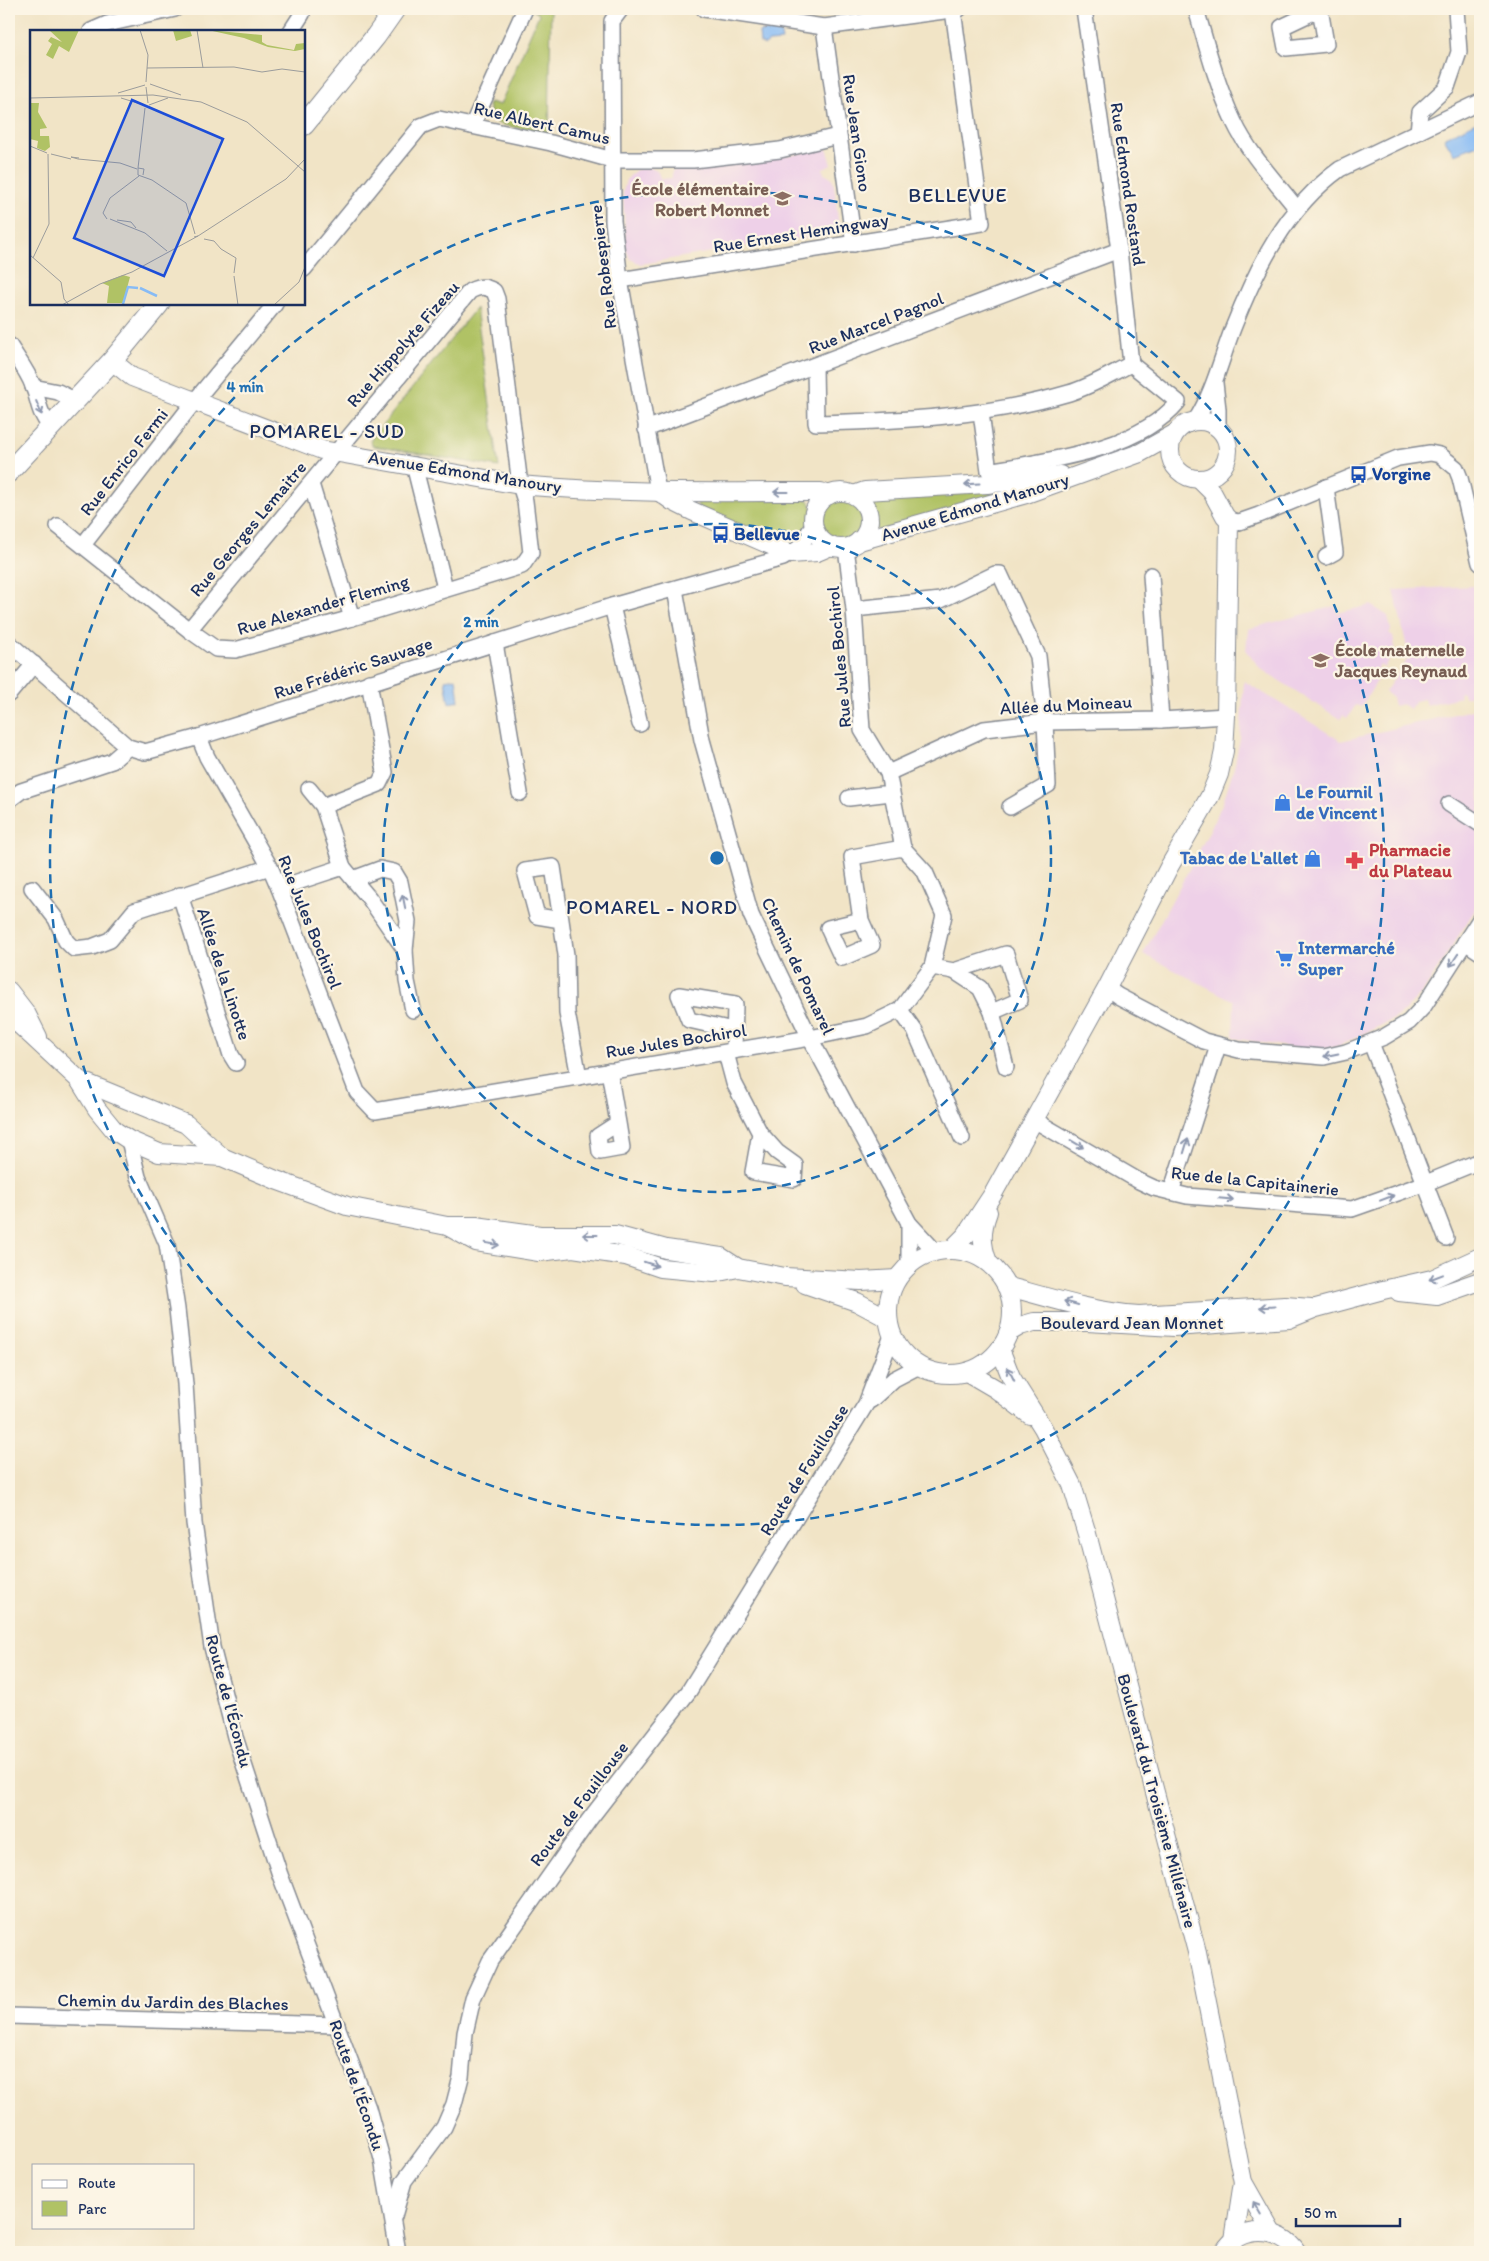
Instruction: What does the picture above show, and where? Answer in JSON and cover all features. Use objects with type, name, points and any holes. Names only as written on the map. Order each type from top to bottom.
[{"type":"main road","points":[[305,124],[376,36],[394,9]]},
{"type":"main road","points":[[9,472],[112,360],[158,305]]},
{"type":"street","points":[[93,30],[107,24],[175,9]]},
{"type":"street","points":[[292,30],[302,14],[300,9]]},
{"type":"street","points":[[472,126],[525,9]]},
{"type":"street","name":"Rue Robespierre","points":[[621,9],[612,21],[613,221],[620,280],[658,491]]},
{"type":"street","points":[[704,9],[824,27],[956,9]]},
{"type":"street","name":"Rue Ernest Hemingway","points":[[620,280],[982,223],[956,9]]},
{"type":"street","name":"Rue Edmond Rostand","points":[[1084,9],[1119,250],[1131,364]]},
{"type":"street","points":[[1196,9],[1215,72],[1234,122],[1251,151],[1297,209]]},
{"type":"street","points":[[1418,132],[1420,112],[1447,87],[1459,52],[1456,9]]},
{"type":"street","name":"Rue Jean Giono","points":[[824,27],[854,244]]},
{"type":"street","points":[[1196,420],[1215,383],[1233,329],[1253,281],[1272,243],[1297,209],[1320,183],[1340,168],[1480,102]]},
{"type":"street","name":"Rue Albert Camus","points":[[305,268],[421,126],[439,119],[612,160],[693,160],[780,150],[838,136]]},
{"type":"street","name":"Rue Marcel Pagnol","points":[[646,430],[1119,250]]},
{"type":"street","name":"Rue Hippolyte Fizeau","points":[[336,452],[470,290],[486,286],[494,291],[497,299],[520,485]]},
{"type":"street","points":[[194,402],[274,305]]},
{"type":"street","points":[[9,345],[34,387],[36,402],[43,418],[50,426]]},
{"type":"street","name":"Avenue Edmond Manoury","points":[[112,360],[132,378],[322,450],[520,485],[612,492],[821,492],[829,495]]},
{"type":"street","points":[[815,366],[816,423],[897,421],[981,413],[1071,393],[1131,364],[1178,402],[1166,416],[1144,430],[1103,446],[1059,458],[989,471],[981,413]]},
{"type":"street","points":[[1215,383],[1218,427]]},
{"type":"street","points":[[34,387],[58,392],[74,400]]},
{"type":"street","name":"Rue Enrico Fermi","points":[[83,545],[194,402]]},
{"type":"street","points":[[1198,479],[1215,475],[1221,470],[1226,462],[1228,443],[1218,427],[1212,423],[1196,420],[1180,427],[1174,434],[1170,452],[1172,461],[1182,474],[1198,479],[1212,492],[1229,520],[1239,522],[1398,458],[1417,454],[1435,454],[1445,458],[1456,468],[1476,519],[1480,564]]},
{"type":"street","name":"Avenue Edmond Manoury","points":[[658,491],[672,501],[791,554],[817,552],[991,506],[1140,453],[1174,434]]},
{"type":"street","name":"Rue Georges Lemaitre","points":[[189,630],[336,452]]},
{"type":"street","points":[[1140,453],[1172,461]]},
{"type":"street","points":[[414,465],[445,588]]},
{"type":"street","points":[[1218,501],[1221,470]]},
{"type":"street","name":"Avenue Edmond Manoury","points":[[854,495],[865,491],[987,484],[1090,471]]},
{"type":"street","points":[[311,484],[352,618]]},
{"type":"street","name":"Rue Alexander Fleming","points":[[58,526],[189,630],[216,649],[235,650],[352,618],[522,566],[531,553],[525,501],[520,485]]},
{"type":"street","points":[[1326,487],[1335,552],[1326,557]]},
{"type":"street","points":[[791,554],[805,541],[814,524],[816,507],[829,495],[846,493],[854,495],[865,506],[869,520],[865,535],[845,545],[819,538],[814,524]]},
{"type":"street","points":[[993,1194],[982,1229],[982,1244],[988,1262],[1006,1286],[1012,1310],[1004,1341],[981,1366],[967,1372],[934,1373],[919,1366],[903,1353],[892,1336],[887,1318],[891,1291],[897,1279],[909,1264],[922,1256],[943,1250],[966,1236],[993,1194],[1108,988],[1168,867],[1210,796],[1219,774],[1224,751],[1226,716],[1229,520]]},
{"type":"street","name":"Rue Jules Bochirol","points":[[199,737],[207,757],[270,867],[357,1092],[375,1111],[730,1052],[868,1026],[900,1010],[932,967],[944,915],[925,872],[903,848],[888,773],[862,730],[854,610],[845,545]]},
{"type":"street","name":"Rue Frédéric Sauvage","points":[[128,747],[145,752],[199,737],[612,606],[791,554]]},
{"type":"street","points":[[854,610],[941,600],[996,574],[1000,574],[1038,656],[1045,722],[1048,785],[1010,807]]},
{"type":"street","points":[[1152,576],[1161,720]]},
{"type":"street","name":"Chemin de Pomarel","points":[[675,589],[702,740],[748,906],[810,1038],[909,1223],[943,1250]]},
{"type":"street","points":[[612,606],[640,724]]},
{"type":"street","points":[[9,643],[128,747],[112,761],[21,791],[9,800]]},
{"type":"street","points":[[495,643],[520,793]]},
{"type":"street","points":[[9,694],[34,664]]},
{"type":"street","points":[[323,806],[379,784],[385,772],[369,682]]},
{"type":"street","name":"Allée du Moineau","points":[[888,773],[984,729],[1045,722],[1161,720],[1226,716]]},
{"type":"street","points":[[309,789],[323,806],[343,867],[405,950]]},
{"type":"street","points":[[849,798],[891,793]]},
{"type":"street","points":[[1449,804],[1480,824]]},
{"type":"street","points":[[861,920],[852,857],[903,848]]},
{"type":"street","points":[[32,888],[56,919],[66,941],[74,949],[92,947],[110,940],[134,910],[270,867]]},
{"type":"street","points":[[279,888],[343,867]]},
{"type":"street","points":[[353,879],[380,870],[394,872],[400,882],[408,921],[405,950],[407,981],[412,1010]]},
{"type":"street","name":"Allée de la Linotte","points":[[180,895],[231,1055],[236,1063]]},
{"type":"street","points":[[1108,988],[1118,996],[1204,1041],[1218,1046],[1310,1057],[1331,1056],[1371,1042],[1409,1022],[1424,1006],[1480,919]]},
{"type":"street","points":[[560,920],[566,955],[567,1013],[578,1077]]},
{"type":"street","points":[[1465,942],[1480,952]]},
{"type":"street","points":[[954,971],[1006,954],[1020,1000],[992,1012]]},
{"type":"street","points":[[932,967],[954,971],[980,988],[992,1012],[1006,1067]]},
{"type":"street","points":[[9,991],[26,1013],[41,1044]]},
{"type":"street","points":[[900,1010],[915,1031],[962,1138]]},
{"type":"street","points":[[9,1015],[79,1080],[97,1109],[115,1131],[129,1140],[159,1153],[222,1157],[276,1180],[347,1206],[447,1226],[476,1226],[540,1235],[615,1235],[666,1249],[722,1257],[738,1268],[785,1277],[861,1281],[897,1279]]},
{"type":"street","points":[[733,1030],[730,1052],[734,1083],[760,1132]]},
{"type":"street","points":[[1371,1042],[1446,1238]]},
{"type":"street","points":[[1172,1192],[1218,1046]]},
{"type":"street","points":[[609,1071],[618,1123]]},
{"type":"street","points":[[79,1080],[186,1124],[222,1157]]},
{"type":"street","points":[[97,1109],[110,1093]]},
{"type":"street","name":"Rue de la Capitainerie","points":[[1034,1120],[1139,1181],[1154,1188],[1187,1196],[1352,1209],[1426,1183],[1480,1161]]},
{"type":"street","points":[[193,1154],[201,1137]]},
{"type":"street","name":"Route de l'Écondu","points":[[129,1140],[138,1178],[167,1244],[185,1384],[194,1523],[212,1647],[235,1737],[280,1875],[368,2108],[382,2159],[393,2219]]},
{"type":"street","points":[[137,1168],[159,1153]]},
{"type":"street","name":"Chemin de Pomarel","points":[[909,1223],[909,1264]]},
{"type":"street","points":[[943,1250],[977,1256],[988,1262]]},
{"type":"street","name":"Boulevard Jean Monnet","points":[[1004,1341],[1020,1326],[1034,1322],[1087,1322],[1174,1327],[1289,1319],[1316,1308],[1432,1279],[1480,1256]]},
{"type":"street","points":[[785,1277],[857,1302],[887,1318]]},
{"type":"street","name":"Boulevard Jean Monnet","points":[[1383,1290],[1437,1296],[1480,1282]]},
{"type":"street","name":"Boulevard Jean Monnet","points":[[1006,1286],[1100,1311],[1126,1314],[1285,1306],[1316,1308]]},
{"type":"street","name":"Route de Fouillouse","points":[[398,2252],[393,2219],[404,2180],[444,2126],[454,2104],[461,2077],[464,2032],[473,1998],[490,1961],[589,1820],[689,1691],[866,1404],[892,1336]]},
{"type":"street","name":"Boulevard du Troisième Millénaire","points":[[1004,1341],[1011,1377],[1043,1428],[1072,1485],[1197,1952],[1243,2182],[1272,2233]]},
{"type":"street","name":"Route de Fouillouse","points":[[866,1404],[894,1379],[919,1366]]},
{"type":"street","name":"Boulevard du Troisième Millénaire","points":[[967,1372],[1007,1397],[1043,1428]]},
{"type":"street","name":"Chemin du Jardin des Blaches","points":[[9,2016],[337,2025]]},
{"type":"street","name":"Boulevard du Troisième Millénaire","points":[[1229,2246],[1243,2182]]},
{"type":"street","points":[[1229,2246],[1246,2234],[1272,2233],[1285,2239],[1297,2252]]},
{"type":"shaded area","points":[[824,147],[828,151],[831,165],[823,168],[824,174],[832,177],[839,228],[834,235],[777,241],[641,264],[630,259],[626,249],[623,193],[626,180],[636,170],[648,167],[657,171],[662,179],[672,178],[672,171],[677,168],[794,155]]},
{"type":"shaded area","points":[[1474,586],[1480,625],[1479,693],[1464,697],[1463,692],[1459,693],[1460,697],[1426,705],[1424,699],[1415,701],[1410,709],[1403,704],[1394,706],[1392,697],[1385,692],[1409,657],[1394,590]]},
{"type":"shaded area","name":"École maternelle Jacques Reynaud","points":[[1371,605],[1388,616],[1391,630],[1389,633],[1393,636],[1395,647],[1384,668],[1380,665],[1373,678],[1377,681],[1361,707],[1356,705],[1347,718],[1343,715],[1340,719],[1261,669],[1246,651],[1248,629],[1335,606],[1337,613]]},
{"type":"shaded area","points":[[1244,681],[1341,741],[1480,708],[1480,902],[1423,992],[1406,1010],[1392,1020],[1338,1046],[1307,1050],[1233,1038],[1234,1001],[1143,954],[1207,836],[1223,802],[1235,764],[1240,738]]},
{"type":"green space","points":[[531,9],[551,9],[549,135],[499,124],[494,120],[488,106],[490,102],[500,105],[539,14]]},
{"type":"green space","points":[[476,308],[499,467],[373,446],[370,441]]},
{"type":"green space","points":[[1018,485],[1020,492],[877,531],[876,517],[869,499]]},
{"type":"green space","points":[[697,497],[809,500],[812,512],[807,525],[791,547],[698,508]]},
{"type":"green space","points":[[841,498],[856,504],[862,519],[856,534],[841,540],[826,534],[820,519],[826,504]]},
{"type":"water","points":[[780,30],[782,41],[769,42],[765,45],[760,43],[759,32]]},
{"type":"water","points":[[1480,120],[1480,144],[1454,154],[1444,138]]},
{"type":"water","points":[[456,678],[459,701],[449,703],[445,680]]},
{"type":"place","name":"École élémentaire Robert Monnet","points":[[783,199]]},
{"type":"place","name":"Vorgine","points":[[1358,474]]},
{"type":"place","name":"Bellevue","points":[[720,534]]},
{"type":"place","name":"École maternelle Jacques Reynaud","points":[[1321,660]]},
{"type":"place","name":"Le Fournil de Vincent","points":[[1282,802]]},
{"type":"place","name":"Tabac de L'allet","points":[[1312,858]]},
{"type":"place","name":"Pharmacie du Plateau","points":[[1355,860]]},
{"type":"place","name":"Intermarché Super","points":[[1284,958]]},
{"type":"district","name":"BELLEVUE","points":[[958,195]]},
{"type":"district","name":"POMAREL - SUD","points":[[327,431]]},
{"type":"district","name":"POMAREL - NORD","points":[[652,907]]}]
